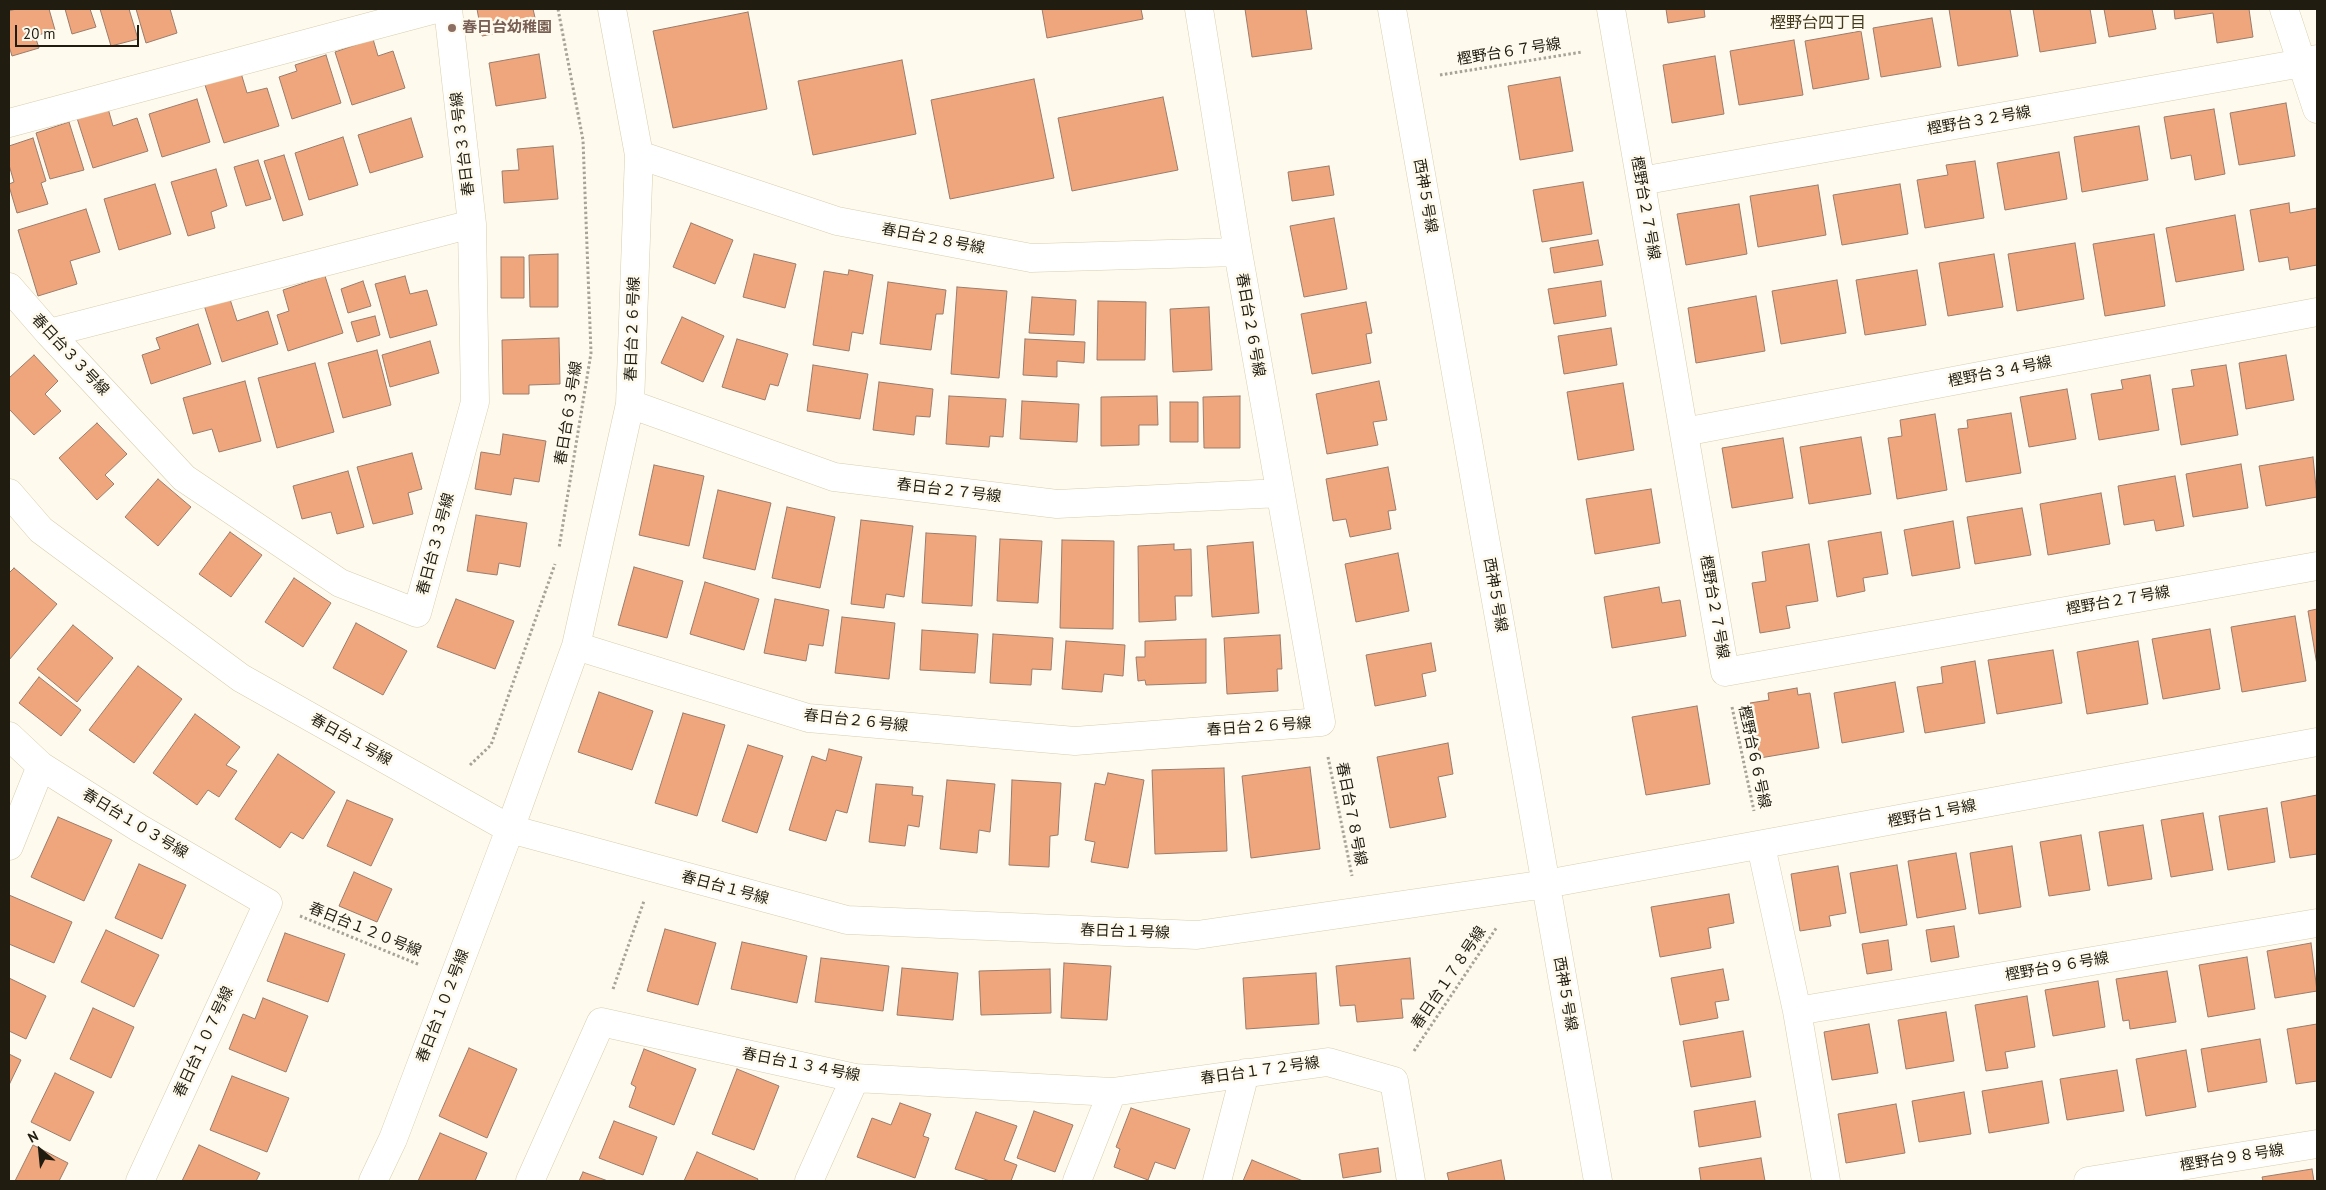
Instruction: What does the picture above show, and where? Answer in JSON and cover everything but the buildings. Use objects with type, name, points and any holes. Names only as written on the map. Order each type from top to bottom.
[{"type":"street","points":[[9,123],[436,9]]},
{"type":"street","name":"春日台３３号線","points":[[9,287],[49,333],[184,478],[340,583],[417,613],[475,402],[472,224],[448,9]]},
{"type":"street","name":"春日台２６号線","points":[[510,829],[576,646],[630,404],[639,155],[612,9]]},
{"type":"street","name":"春日台２６号線","points":[[576,646],[808,718],[1076,740],[1321,722],[1238,252],[1199,9]]},
{"type":"street","name":"西神５号線","points":[[1392,9],[1535,886],[1598,1181]]},
{"type":"street","name":"樫野台２７号線","points":[[1611,9],[1725,672],[2317,566]]},
{"type":"street","points":[[2284,9],[2310,61],[2317,108]]},
{"type":"street","name":"樫野台３２号線","points":[[1641,181],[2310,61]]},
{"type":"street","name":"春日台２８号線","points":[[639,155],[837,221],[1030,258],[1238,252]]},
{"type":"street","points":[[49,333],[472,224]]},
{"type":"street","name":"樫野台３４号線","points":[[1684,432],[2317,312]]},
{"type":"street","name":"春日台２７号線","points":[[630,404],[834,478],[1057,504],[1280,493]]},
{"type":"street","name":"春日台１号線","points":[[9,493],[41,530],[241,678],[510,829],[847,920],[1197,935],[1535,886]]},
{"type":"street","name":"春日台１０３号線","points":[[9,736],[41,766],[139,828],[268,903]]},
{"type":"street","name":"樫野台１号線","points":[[1535,886],[1761,846],[2317,742]]},
{"type":"street","points":[[9,846],[41,766]]},
{"type":"street","name":"春日台１０２号線","points":[[372,1181],[393,1139],[510,829]]},
{"type":"street","points":[[1761,846],[1797,1011],[1826,1181]]},
{"type":"street","name":"春日台１０７号線","points":[[140,1181],[268,903]]},
{"type":"street","name":"樫野台９６号線","points":[[1797,1011],[2317,923]]},
{"type":"street","points":[[530,1181],[601,1022]]},
{"type":"street","name":"春日台１３４号線","points":[[601,1022],[855,1078],[1112,1092]]},
{"type":"street","name":"春日台１７２号線","points":[[1112,1092],[1328,1062],[1394,1081]]},
{"type":"street","points":[[1217,1181],[1245,1073]]},
{"type":"street","points":[[809,1181],[855,1078]]},
{"type":"street","points":[[1394,1081],[1411,1181]]},
{"type":"street","points":[[1077,1181],[1112,1092]]},
{"type":"street","name":"樫野台９８号線","points":[[2088,1181],[2317,1144]]},
{"type":"path","name":"春日台６３号線","points":[[558,9],[583,140],[591,353],[558,552]]},
{"type":"path","name":"樫野台６７号線","points":[[1405,80],[1617,47]]},
{"type":"path","points":[[444,792],[491,745],[556,561]]},
{"type":"path","name":"樫野台６６号線","points":[[1725,672],[1761,846]]},
{"type":"path","name":"春日台７８号線","points":[[1321,722],[1360,911]]},
{"type":"path","points":[[601,1022],[656,869]]},
{"type":"path","name":"春日台１７８号線","points":[[1394,1081],[1535,886]]},
{"type":"path","name":"春日台１２０号線","points":[[268,903],[453,979]]},
{"type":"place","name":"春日台幼稚園","points":[[452,28]]},
{"type":"district","name":"樫野台四丁目","points":[[1818,23]]}]
